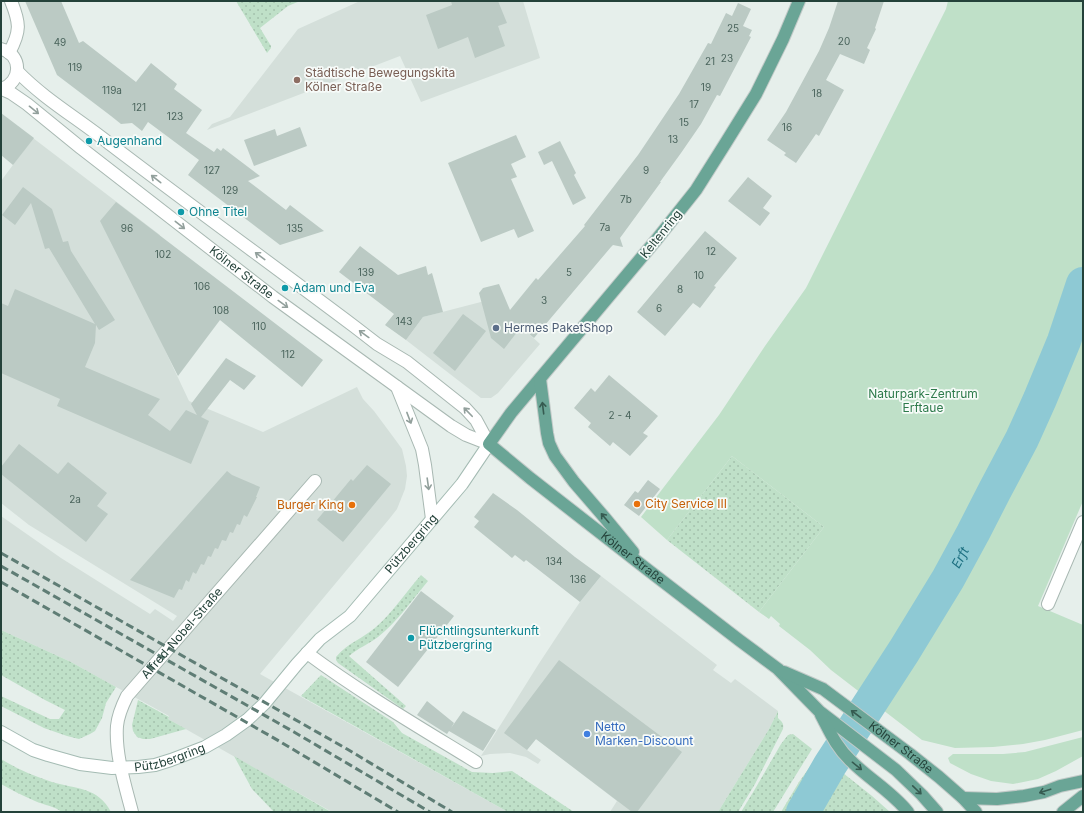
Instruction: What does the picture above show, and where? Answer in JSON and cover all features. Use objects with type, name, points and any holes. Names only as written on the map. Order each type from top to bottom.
[{"type":"main road","name":"Keltenring","points":[[489,444],[511,413],[657,239],[696,190],[756,94],[781,44],[799,1]]},
{"type":"main road","points":[[540,379],[547,433],[549,443],[555,456],[574,482],[648,570]]},
{"type":"main road","name":"Kölner Straße","points":[[489,444],[648,570],[778,669],[816,708],[896,770],[937,812]]},
{"type":"main road","name":"Kölner Straße","points":[[778,669],[823,689],[910,754],[963,798],[976,812]]},
{"type":"main road","points":[[816,708],[834,741],[851,761],[897,800],[908,812]]},
{"type":"main road","points":[[963,798],[997,799],[1019,797],[1044,792],[1060,786],[1083,781]]},
{"type":"main road","points":[[1063,812],[1083,796]]},
{"type":"main road","points":[[1076,812],[1083,796]]},
{"type":"street","points":[[1,89],[12,82],[16,77],[17,71],[15,60],[5,51],[15,42],[18,31],[16,16],[10,1]]},
{"type":"street","name":"Kölner Straße","points":[[17,71],[34,88],[95,132],[355,328],[425,375],[465,408],[476,420],[489,444]]},
{"type":"street","name":"Kölner Straße","points":[[1,89],[11,93],[27,104],[81,148],[273,297],[451,426],[466,435],[489,444]]},
{"type":"street","points":[[397,387],[422,449],[432,519]]},
{"type":"street","name":"Pützbergring","points":[[1,732],[33,750],[68,762],[121,768],[155,765],[171,760],[205,746],[226,734],[247,720],[264,704],[320,639],[350,616],[462,484],[489,444]]},
{"type":"street","name":"Alfred-Nobel-Straße","points":[[132,812],[121,768],[117,726],[120,710],[127,696],[315,481]]},
{"type":"street","points":[[1048,604],[1083,522]]},
{"type":"street","points":[[307,653],[335,674],[476,762]]},
{"type":"shaded area","name":"Städtische Bewegungskita Kölner Straße","points":[[360,1],[523,1],[540,58],[421,102],[400,56],[207,130],[212,124],[230,117],[298,29]]},
{"type":"shaded area","points":[[33,138],[160,235],[145,256],[156,331],[189,401],[263,432],[357,387],[363,399],[374,411],[402,449],[407,476],[405,489],[397,509],[260,674],[508,812],[332,812],[168,719],[169,716],[71,662],[1,630],[1,516],[61,558],[150,614],[155,609],[173,621],[177,616],[29,525],[1,503],[1,181]]},
{"type":"shaded area","points":[[504,296],[507,314],[540,344],[498,393],[491,398],[481,398],[406,340],[423,317]]},
{"type":"shaded area","points":[[601,576],[717,665],[713,670],[731,683],[735,679],[778,711],[769,729],[718,812],[610,812],[617,801],[536,739],[527,750],[541,760],[538,764],[526,757],[510,753],[481,756],[565,624]]},
{"type":"green space","points":[[236,1],[300,1],[288,6],[260,28],[271,46],[267,53]]},
{"type":"green space","name":"Naturpark-Zentrum Erftaue","points":[[948,1],[1083,1],[1083,501],[1038,606],[1083,625],[1083,730],[1045,740],[993,747],[955,748],[922,740],[831,670],[810,650],[779,626],[780,624],[771,616],[769,619],[759,612],[824,527],[732,456],[667,540],[641,517],[719,415],[806,288],[946,9]]},
{"type":"green space","points":[[732,456],[824,527],[759,612],[667,540]]},
{"type":"green space","points":[[421,575],[428,581],[398,617],[378,637],[349,656],[406,706],[403,709],[338,663],[336,657],[345,648],[371,631],[382,621]]},
{"type":"green space","points":[[1,630],[71,662],[116,687],[106,703],[102,718],[95,731],[79,739],[67,736],[44,728],[1,706],[1,696],[50,719],[59,719],[65,710],[1,675]]},
{"type":"green space","points":[[321,675],[393,722],[402,733],[472,772],[493,773],[512,771],[574,812],[508,812],[301,696]]},
{"type":"green space","points":[[138,700],[169,717],[168,719],[186,729],[150,739],[137,737],[133,731],[132,725]]},
{"type":"green space","points":[[778,711],[778,718],[783,725],[783,729],[755,784],[738,812],[718,812],[769,729]]},
{"type":"green space","points":[[793,734],[812,749],[773,812],[741,812],[781,744],[788,735]]},
{"type":"green space","points":[[1083,737],[1083,756],[1038,779],[1013,784],[991,781],[971,774],[950,763],[948,758],[953,754],[1003,754],[1025,752]]},
{"type":"green space","points":[[819,754],[890,812],[781,812],[799,782]]},
{"type":"green space","points":[[234,756],[331,812],[274,812],[252,789]]},
{"type":"green space","points":[[1,759],[19,769],[52,782],[93,793],[106,804],[111,812],[62,812],[56,808],[22,795],[1,784]]},
{"type":"building","points":[[25,1],[61,1],[79,43],[83,41],[136,82],[151,63],[177,84],[174,89],[202,110],[186,133],[214,152],[217,148],[221,151],[223,148],[260,176],[248,181],[286,210],[290,205],[324,231],[280,245],[188,175],[199,160],[148,122],[142,131],[132,123],[121,124],[57,75]]},
{"type":"building","points":[[451,1],[498,1],[507,23],[498,26],[505,46],[475,58],[468,37],[438,49],[426,15],[452,5]]},
{"type":"building","points":[[838,1],[884,1],[875,28],[876,29],[867,48],[870,50],[864,64],[840,54],[826,80],[844,90],[819,136],[816,134],[796,163],[784,155],[786,153],[767,140],[786,112],[819,51]]},
{"type":"building","points":[[738,3],[751,9],[743,26],[752,30],[749,36],[751,37],[720,96],[717,95],[701,124],[620,238],[623,247],[613,245],[611,247],[534,338],[521,327],[504,349],[491,338],[479,293],[483,288],[499,284],[510,310],[536,278],[538,280],[585,226],[584,225],[638,155],[679,94],[708,43],[711,44],[726,13],[732,16]]},
{"type":"building","points":[[1,113],[34,138],[13,165],[1,155]]},
{"type":"building","points":[[300,127],[307,146],[254,166],[244,140],[275,129],[277,136]]},
{"type":"building","points":[[516,135],[526,157],[511,164],[517,177],[511,179],[534,231],[518,238],[514,229],[481,242],[448,163]]},
{"type":"building","points":[[560,141],[576,173],[574,175],[586,198],[573,205],[552,161],[544,165],[538,152]]},
{"type":"building","points":[[748,177],[772,196],[763,208],[770,213],[760,226],[728,201]]},
{"type":"building","points":[[23,187],[52,209],[63,242],[68,241],[71,251],[115,320],[99,330],[96,325],[95,343],[85,367],[160,399],[148,415],[170,431],[186,410],[197,415],[191,404],[226,358],[256,376],[244,390],[230,380],[201,417],[209,421],[191,464],[57,406],[60,399],[1,373],[1,303],[8,306],[15,289],[95,324],[49,248],[45,249],[31,203],[15,225],[2,215]]},
{"type":"building","points":[[116,202],[323,360],[302,387],[220,320],[178,376],[100,221]]},
{"type":"building","points":[[705,231],[737,258],[714,286],[716,287],[700,308],[693,303],[665,336],[637,312]]},
{"type":"building","points":[[360,246],[398,275],[426,266],[428,275],[432,273],[443,312],[423,317],[406,340],[385,325],[394,314],[339,272]]},
{"type":"building","points":[[463,314],[486,331],[455,371],[433,353]]},
{"type":"building","points":[[609,375],[658,416],[643,433],[648,436],[630,456],[613,442],[610,446],[588,427],[591,423],[574,408],[591,388],[595,392]]},
{"type":"building","points":[[19,444],[58,474],[68,462],[107,493],[97,506],[108,514],[86,542],[1,474],[1,467]]},
{"type":"building","name":"Burger King","points":[[367,465],[391,484],[343,542],[317,520],[351,479],[353,481]]},
{"type":"building","points":[[227,471],[232,475],[260,487],[257,497],[247,517],[244,515],[240,525],[237,524],[233,533],[230,532],[226,541],[222,540],[218,549],[215,548],[211,557],[208,556],[204,565],[201,564],[196,574],[193,572],[189,582],[186,580],[182,590],[179,589],[174,598],[130,580]]},
{"type":"building","points":[[648,480],[660,489],[639,516],[624,505],[635,491],[638,493]]},
{"type":"building","points":[[493,493],[601,576],[580,602],[526,560],[524,562],[515,555],[512,558],[474,527],[479,521],[474,517]]},
{"type":"building","name":"Flüchtlingsunterkunft Pützbergring","points":[[421,591],[454,616],[398,687],[366,662]]},
{"type":"building","name":"Netto Marken-Discount","points":[[559,660],[682,752],[637,812],[632,812],[536,739],[527,750],[504,733]]},
{"type":"building","points":[[427,701],[454,723],[451,728],[463,711],[496,730],[483,751],[449,731],[447,734],[417,715]]},
{"type":"waterway","name":"Erft","points":[[803,812],[830,765],[904,651],[948,579],[973,533],[1022,439],[1040,399],[1064,341],[1083,284]]},
{"type":"railway","points":[[1,553],[347,749],[452,812]]},
{"type":"railway","points":[[1,566],[294,732],[430,812]]},
{"type":"railway","points":[[1,582],[279,741],[398,812]]},
{"type":"place","name":"Städtische Bewegungskita Kölner Straße","points":[[297,80]]},
{"type":"place","name":"Augenhand","points":[[89,141]]},
{"type":"place","name":"Ohne Titel","points":[[181,212]]},
{"type":"place","name":"Adam und Eva","points":[[285,288]]},
{"type":"place","name":"Hermes PaketShop","points":[[496,328]]},
{"type":"place","name":"City Service III","points":[[637,504]]},
{"type":"place","name":"Burger King","points":[[352,505]]},
{"type":"place","name":"Flüchtlingsunterkunft Pützbergring","points":[[411,638]]},
{"type":"place","name":"Netto Marken-Discount","points":[[587,734]]}]
